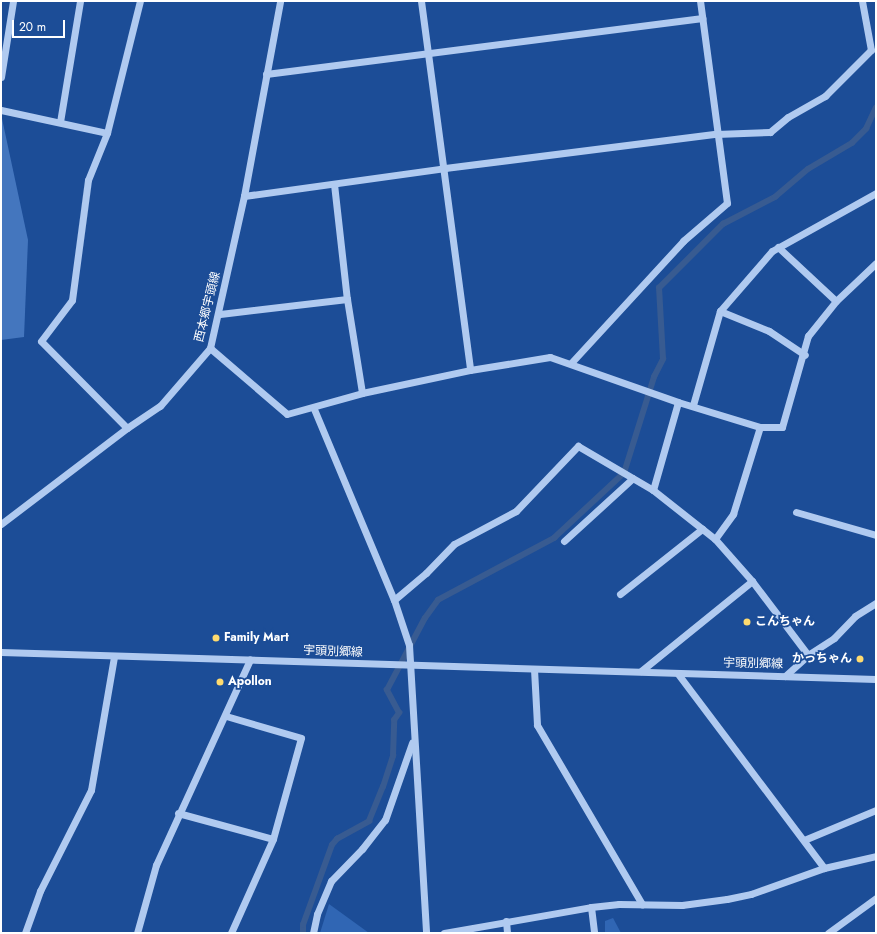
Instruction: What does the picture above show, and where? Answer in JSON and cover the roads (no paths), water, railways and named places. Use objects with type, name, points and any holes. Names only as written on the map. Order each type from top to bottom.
[{"type":"street","points":[[1,77],[13,1]]},
{"type":"street","points":[[60,122],[80,1]]},
{"type":"street","points":[[127,428],[41,341],[72,300],[88,180],[107,133],[140,1]]},
{"type":"street","name":"西本郷宇頭線","points":[[1,524],[127,428],[160,406],[210,348],[220,314],[244,196],[280,1]]},
{"type":"street","points":[[421,1],[427,54],[445,168],[470,370]]},
{"type":"street","points":[[571,363],[683,241],[727,204],[716,134],[700,1]]},
{"type":"street","points":[[244,196],[445,168],[716,134],[770,132],[788,117],[825,96],[871,50],[862,1]]},
{"type":"street","points":[[266,74],[702,18]]},
{"type":"street","points":[[1,110],[107,133]]},
{"type":"street","points":[[334,184],[347,299],[362,393]]},
{"type":"street","points":[[693,405],[720,311],[772,251],[876,193]]},
{"type":"street","points":[[778,247],[836,301]]},
{"type":"street","points":[[210,348],[287,414],[314,409],[362,393],[470,370],[550,357],[571,363],[678,402],[693,405],[760,427],[782,427],[804,355],[808,336],[836,301],[876,263]]},
{"type":"street","points":[[220,314],[347,299]]},
{"type":"street","points":[[720,311],[769,331],[804,355]]},
{"type":"street","points":[[653,490],[678,402]]},
{"type":"street","points":[[314,409],[394,600],[409,645],[413,740],[426,933]]},
{"type":"street","points":[[715,539],[733,514],[760,427]]},
{"type":"street","points":[[394,600],[426,573],[454,544],[516,511],[578,446],[653,490],[715,539],[752,581],[808,656]]},
{"type":"street","points":[[564,541],[633,478]]},
{"type":"street","points":[[796,512],[876,535]]},
{"type":"street","points":[[620,594],[702,529]]},
{"type":"street","points":[[641,671],[752,581]]},
{"type":"street","points":[[785,676],[808,656],[834,638],[855,616],[876,603]]},
{"type":"street","name":"宇頭別郷線","points":[[1,652],[114,657],[134,655],[410,667],[641,671],[678,674],[876,679]]},
{"type":"street","points":[[25,933],[40,891],[91,790],[114,657]]},
{"type":"street","points":[[137,933],[156,865],[178,813],[226,716],[250,660]]},
{"type":"street","points":[[534,669],[537,725],[642,904]]},
{"type":"street","points":[[678,674],[824,868]]},
{"type":"street","points":[[226,716],[301,738],[273,839],[231,933]]},
{"type":"street","points":[[313,933],[317,914],[331,880],[362,849],[385,820],[413,740]]},
{"type":"street","points":[[804,840],[876,810]]},
{"type":"street","points":[[178,813],[273,839]]},
{"type":"street","points":[[444,933],[591,907],[642,904],[682,905],[751,894],[824,868],[876,856]]},
{"type":"street","points":[[828,933],[875,902]]},
{"type":"street","points":[[591,907],[594,933]]},
{"type":"street","points":[[506,921],[507,933]]},
{"type":"waterway","points":[[303,933],[303,925],[332,845],[337,839],[369,821],[383,787],[393,756],[394,720],[399,713],[387,690],[425,618],[438,600],[554,538],[624,473],[654,377],[663,359],[659,288],[723,224],[775,197],[808,169],[852,143],[866,129],[876,108]]},
{"type":"place","name":"こんちゃん","points":[[747,622]]},
{"type":"place","name":"Family Mart","points":[[216,638]]},
{"type":"place","name":"かっちゃん","points":[[860,659]]},
{"type":"place","name":"Apollon","points":[[220,682]]}]
